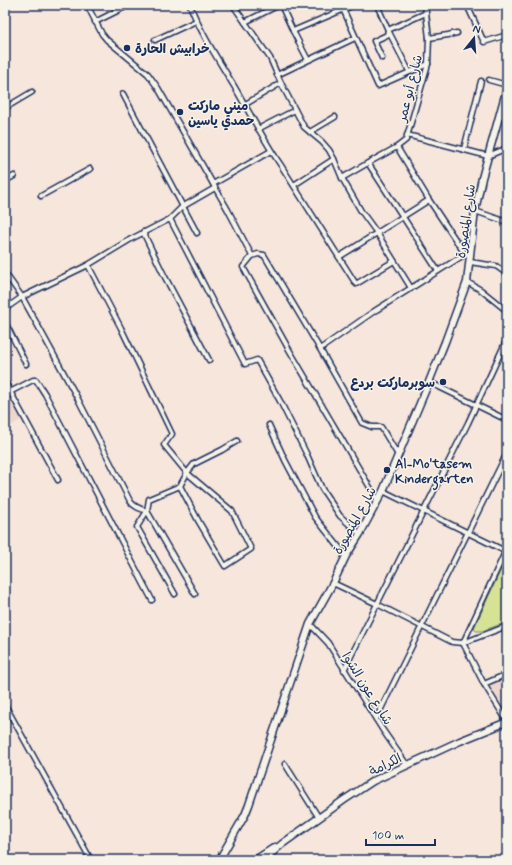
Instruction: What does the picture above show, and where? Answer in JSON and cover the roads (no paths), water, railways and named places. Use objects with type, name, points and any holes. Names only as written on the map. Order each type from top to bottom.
[{"type":"main road","name":"شارع المنصورة","points":[[219,860],[245,815],[249,805],[310,624],[383,491],[429,382],[467,282],[470,262],[468,253],[475,211],[498,118],[507,91]]},
{"type":"main road","name":"الكرامة","points":[[264,860],[282,844],[373,781],[507,721]]},
{"type":"main road","name":"الكرامة","points":[[255,860],[272,848],[282,844]]},
{"type":"street","points":[[87,5],[95,22],[107,40],[148,74],[153,80],[228,210],[252,256]]},
{"type":"street","points":[[95,22],[129,5]]},
{"type":"street","points":[[190,5],[196,21],[271,151],[356,284],[394,261]]},
{"type":"street","points":[[234,5],[270,58],[277,75],[304,127],[322,142],[334,159],[342,178],[361,211],[377,233],[411,288]]},
{"type":"street","points":[[245,22],[280,5],[308,60]]},
{"type":"street","points":[[293,31],[354,5]]},
{"type":"street","points":[[377,5],[409,71]]},
{"type":"street","name":"شارع أبو عمر","points":[[397,147],[406,140],[428,64],[429,38],[425,5]]},
{"type":"street","points":[[467,5],[484,42],[507,35]]},
{"type":"street","points":[[343,9],[378,86],[409,71],[428,64]]},
{"type":"street","points":[[388,30],[426,13]]},
{"type":"street","points":[[155,40],[196,21]]},
{"type":"street","points":[[382,58],[374,41],[388,35],[388,30]]},
{"type":"street","points":[[429,38],[457,33]]},
{"type":"street","points":[[277,75],[355,38]]},
{"type":"street","points":[[489,80],[507,85]]},
{"type":"street","points":[[464,149],[481,81]]},
{"type":"street","points":[[244,105],[281,83]]},
{"type":"street","points":[[5,108],[32,92]]},
{"type":"street","points":[[123,94],[197,233]]},
{"type":"street","points":[[258,129],[295,110]]},
{"type":"street","points":[[498,118],[507,115]]},
{"type":"street","points":[[310,132],[335,117]]},
{"type":"street","points":[[407,135],[488,156],[507,148]]},
{"type":"street","points":[[320,349],[373,312],[468,253],[429,200],[397,147],[342,178]]},
{"type":"street","points":[[5,309],[22,297],[88,265],[143,232],[170,219],[182,207],[271,151]]},
{"type":"street","points":[[294,185],[334,159]]},
{"type":"street","points":[[368,163],[438,271]]},
{"type":"street","points":[[41,196],[90,169]]},
{"type":"street","points":[[5,181],[14,176]]},
{"type":"street","points":[[339,257],[429,200]]},
{"type":"street","points":[[475,211],[507,222]]},
{"type":"street","points":[[170,219],[245,364],[257,360],[280,401],[322,488],[340,516],[360,534]]},
{"type":"street","points":[[143,232],[209,360]]},
{"type":"street","points":[[378,501],[287,346],[243,267],[252,256],[258,254],[264,256],[320,349],[362,423],[372,427],[381,427],[399,455]]},
{"type":"street","points":[[470,262],[496,266],[507,274]]},
{"type":"street","points":[[88,265],[121,328],[172,434],[164,445],[187,472],[232,511],[251,549],[225,566],[180,486]]},
{"type":"street","points":[[5,273],[22,297],[79,400],[130,501],[137,508],[147,511],[195,594]]},
{"type":"street","points":[[467,282],[481,290],[507,311]]},
{"type":"street","points":[[5,322],[26,364]]},
{"type":"street","points":[[344,670],[468,423],[507,339]]},
{"type":"street","points":[[10,392],[33,380],[36,380],[45,394],[152,600]]},
{"type":"street","points":[[5,382],[58,480]]},
{"type":"street","points":[[429,382],[507,420]]},
{"type":"street","points":[[269,425],[285,460],[315,517],[346,556]]},
{"type":"street","points":[[175,594],[137,527],[147,511],[149,499],[180,486],[187,472],[194,464],[236,441]]},
{"type":"street","points":[[376,719],[507,453]]},
{"type":"street","points":[[383,491],[506,550],[463,643]]},
{"type":"street","points":[[333,583],[452,642],[463,643],[507,626]]},
{"type":"street","name":"شارع عون الشوا","points":[[310,624],[328,643],[344,670],[407,765]]},
{"type":"street","points":[[463,643],[484,684],[507,721]]},
{"type":"street","points":[[484,684],[507,674]]},
{"type":"street","points":[[5,705],[91,860]]},
{"type":"street","points":[[285,764],[319,818]]},
{"type":"place","name":"خرابيش الحارة","points":[[127,48]]},
{"type":"place","name":"ميني ماركت حمدي ياسين","points":[[180,112]]},
{"type":"place","name":"سوبرماركت بردع","points":[[443,382]]},
{"type":"place","name":"Al-Mo'tasem Kindergarten","points":[[387,470]]}]
